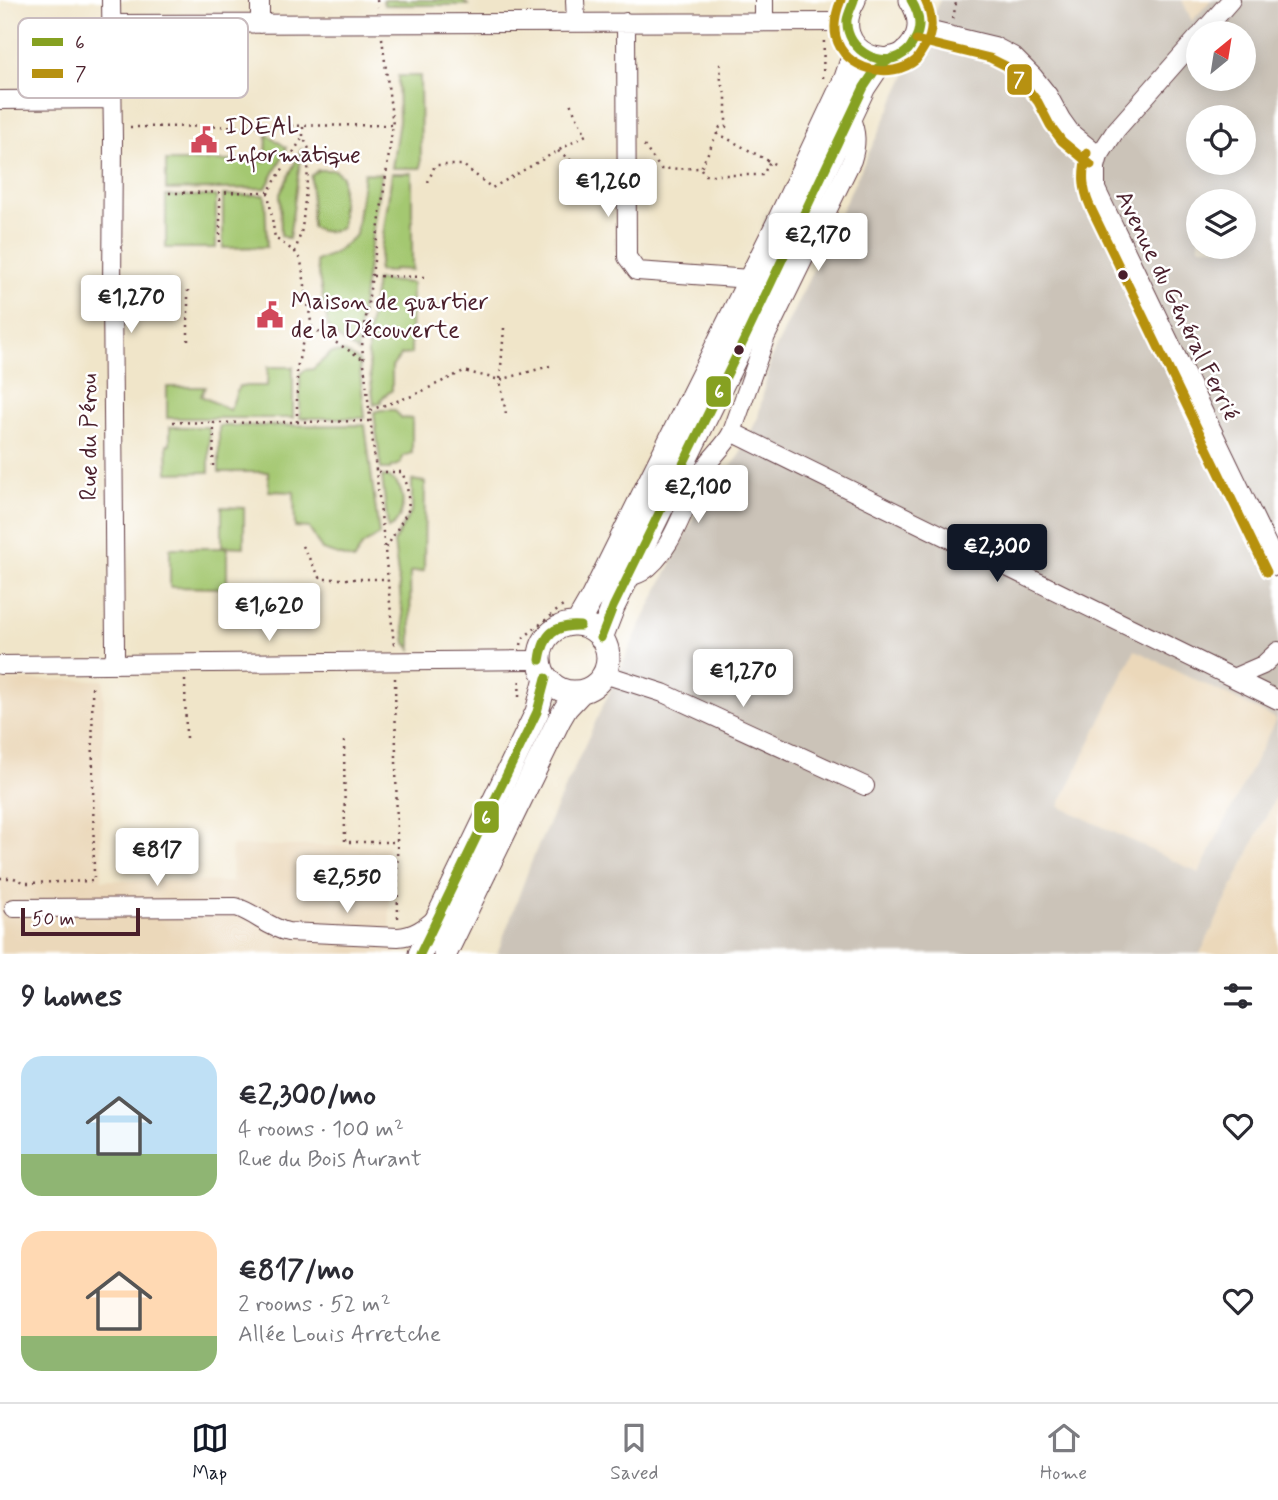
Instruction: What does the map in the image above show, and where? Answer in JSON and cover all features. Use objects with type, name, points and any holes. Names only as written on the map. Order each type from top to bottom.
[{"type":"main road","points":[[601,638],[627,578],[864,87],[876,69],[902,54],[916,38],[919,18],[911,0]]},
{"type":"main road","points":[[850,11],[847,32],[856,48],[875,59],[892,58]]},
{"type":"main road","points":[[577,624],[750,279],[846,78],[856,48]]},
{"type":"main road","points":[[408,942],[437,917],[537,712],[543,669],[541,650],[544,641],[558,628],[577,624],[586,626],[601,638],[607,652],[604,674],[594,686],[581,692],[559,719],[445,954]]},
{"type":"main road","points":[[543,669],[552,685],[561,690],[581,692]]},
{"type":"street","name":"Rue du Pérou","points":[[111,0],[111,18]]},
{"type":"street","points":[[260,0],[260,24]]},
{"type":"street","points":[[575,0],[576,22]]},
{"type":"street","points":[[764,0],[764,21]]},
{"type":"street","points":[[1212,21],[1231,0]]},
{"type":"street","points":[[248,24],[764,21],[850,11]]},
{"type":"street","points":[[626,22],[627,257],[637,271],[750,279]]},
{"type":"street","points":[[919,28],[994,46],[1013,56],[1048,95],[1071,133],[1099,156],[1116,130],[1186,51]]},
{"type":"street","name":"Rue du Pérou","points":[[112,99],[116,646],[112,663]]},
{"type":"street","points":[[0,100],[112,99]]},
{"type":"street","points":[[627,578],[643,572],[668,543],[703,469],[726,444],[732,432],[766,336],[852,160],[857,145],[855,127],[850,117]]},
{"type":"street","name":"Avenue du Général Ferrié","points":[[1099,156],[1095,177],[1101,202],[1278,567]]},
{"type":"street","points":[[732,432],[1278,700]]},
{"type":"street","points":[[1233,678],[1263,665],[1278,651]]},
{"type":"street","points":[[0,665],[395,661],[543,669]]},
{"type":"street","points":[[604,674],[663,693],[865,786]]},
{"type":"street","points":[[14,908],[236,907],[261,918],[271,927],[288,932],[408,942],[413,954]]},
{"type":"path","points":[[953,26],[955,0]]},
{"type":"path","points":[[380,23],[393,125],[362,346],[395,661],[397,842],[408,942]]},
{"type":"path","points":[[701,168],[720,127],[726,127],[726,96],[721,83],[720,62]]},
{"type":"path","points":[[428,182],[435,165],[463,165],[492,188],[586,135],[570,103]]},
{"type":"path","points":[[113,127],[393,125]]},
{"type":"path","points":[[295,252],[302,229],[310,150],[303,137],[303,126]]},
{"type":"path","points":[[717,133],[778,166]]},
{"type":"path","points":[[297,422],[297,369],[303,340],[312,328],[301,261],[295,252],[275,238],[268,192],[303,137]]},
{"type":"path","points":[[638,137],[662,169],[701,168]]},
{"type":"path","points":[[558,151],[610,189]]},
{"type":"path","points":[[701,168],[705,175],[763,175],[770,161]]},
{"type":"path","points":[[169,193],[268,192]]},
{"type":"path","points":[[220,193],[220,243]]},
{"type":"path","points":[[372,276],[429,277]]},
{"type":"path","points":[[188,290],[188,343]]},
{"type":"path","points":[[312,328],[364,360]]},
{"type":"path","points":[[505,328],[500,380],[506,414]]},
{"type":"path","points":[[370,410],[412,396],[464,371],[500,380],[553,365]]},
{"type":"path","points":[[173,422],[371,421]]},
{"type":"path","points":[[214,423],[214,466]]},
{"type":"path","points":[[377,472],[402,472],[407,485],[408,509],[385,550]]},
{"type":"path","points":[[302,546],[321,579],[388,579]]},
{"type":"path","points":[[185,662],[186,739]]},
{"type":"path","points":[[0,878],[14,878],[26,883],[94,881],[92,663]]},
{"type":"path","points":[[344,741],[345,842],[397,842]]},
{"type":"shaded area","points":[[940,0],[1182,0],[1192,21],[1211,0],[1278,0],[1278,792],[1200,954],[497,954],[534,855],[637,632],[696,513],[738,458],[758,417],[771,358]],"holes":[[[1135,650],[1276,719],[1199,873],[1059,806]]]},
{"type":"shaded area","points":[[1182,0],[1211,0],[1193,21]]},
{"type":"shaded area","points":[[1135,650],[1276,719],[1199,874],[1059,806]]},
{"type":"shaded area","points":[[0,680],[104,680],[102,880],[232,882],[231,846],[388,846],[390,926],[396,954],[0,954]]},
{"type":"shaded area","points":[[1278,792],[1278,954],[1200,954]]},
{"type":"green space","points":[[383,0],[462,0],[468,5],[384,5]]},
{"type":"green space","points":[[398,76],[420,76],[421,168],[392,168],[399,120]]},
{"type":"green space","points":[[267,134],[287,148],[266,188],[166,190],[166,161],[266,161]]},
{"type":"green space","points":[[302,148],[289,239],[281,235],[280,194]]},
{"type":"green space","points":[[318,170],[335,170],[342,176],[342,227],[331,231],[312,227],[311,176]]},
{"type":"green space","points":[[364,173],[381,174],[357,341],[358,352],[329,331],[316,261],[335,253],[356,235]]},
{"type":"green space","points":[[392,173],[412,173],[412,270],[378,271]]},
{"type":"green space","points":[[223,195],[265,195],[267,247],[223,248]]},
{"type":"green space","points":[[166,196],[216,196],[216,248],[166,248]]},
{"type":"green space","points":[[376,280],[412,283],[411,354],[401,355],[392,367],[392,390],[381,402],[374,405],[368,337]]},
{"type":"green space","points":[[345,352],[359,361],[365,418],[300,418],[300,374],[313,369],[331,353]]},
{"type":"green space","points":[[268,367],[293,367],[293,418],[167,418],[167,387],[205,387],[201,396],[230,410],[239,386],[267,386]]},
{"type":"green space","points":[[394,410],[402,418],[412,419],[412,453],[403,456],[400,464],[390,469],[381,469],[374,412]]},
{"type":"green space","points":[[365,425],[379,535],[362,546],[354,560],[322,550],[309,528],[295,527],[294,492],[269,491],[268,472],[219,472],[219,426]]},
{"type":"green space","points":[[170,427],[209,427],[209,472],[168,473],[167,444],[170,444]]},
{"type":"green space","points":[[382,476],[397,484],[403,500],[399,517],[388,529]]},
{"type":"green space","points":[[412,480],[425,482],[424,571],[410,572],[411,649],[406,643],[394,542],[412,510]]},
{"type":"green space","points":[[222,507],[244,508],[244,547],[222,546]]},
{"type":"green space","points":[[170,548],[227,548],[227,588],[170,587]]},
{"type":"transit line","name":"7","points":[[841,0],[835,27],[841,48],[858,64],[882,71],[906,66],[916,60],[923,50],[931,29],[925,0]]},
{"type":"transit line","name":"6","points":[[854,0],[847,20],[852,41],[859,49],[878,59],[899,57],[908,50],[917,36],[919,20],[911,0]]},
{"type":"transit line","name":"7","points":[[916,40],[990,58],[1006,66],[1038,102],[1062,141],[1091,165]]},
{"type":"transit line","name":"6","points":[[601,638],[613,607],[864,87],[876,69],[892,58]]},
{"type":"transit line","name":"7","points":[[1087,153],[1084,180],[1090,206],[1267,572]]},
{"type":"transit line","name":"6","points":[[540,660],[544,643],[551,632],[563,627],[580,626]]},
{"type":"transit line","name":"6","points":[[540,660],[544,644],[552,633],[564,627],[580,626]]},
{"type":"transit line","name":"6","points":[[420,954],[537,712],[546,678]]},
{"type":"place","name":"IDEAL Informatique","points":[[204,140]]},
{"type":"place","name":"Maison de quartier de la Découverte","points":[[270,315]]}]
